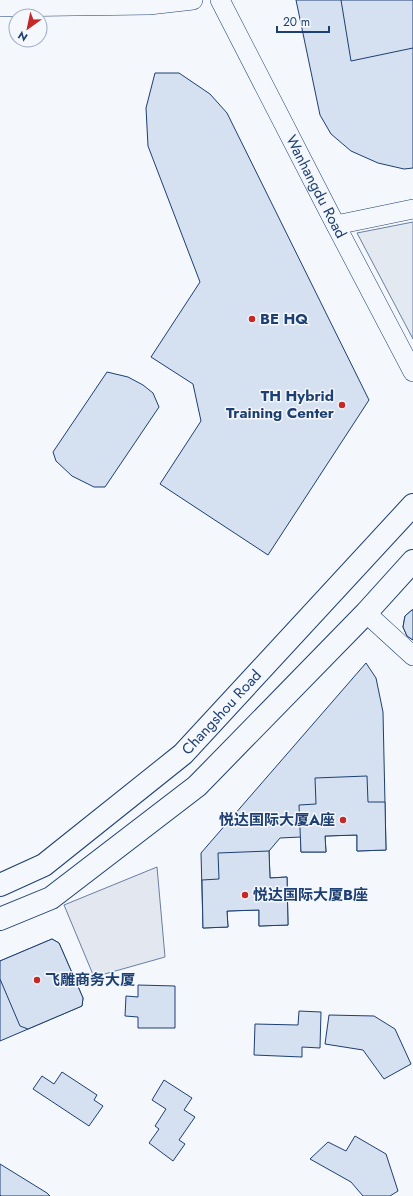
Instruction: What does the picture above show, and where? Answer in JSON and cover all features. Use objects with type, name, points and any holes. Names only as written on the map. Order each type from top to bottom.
[{"type":"main road","name":"Changshou Road","points":[[0,885],[44,865],[183,754],[413,505]]},
{"type":"main road","points":[[0,919],[51,898],[197,786],[366,613],[413,561]]},
{"type":"street","points":[[0,7],[149,5],[193,0]]},
{"type":"street","name":"Wanhangdu Road","points":[[220,0],[413,372]]},
{"type":"street","points":[[336,226],[413,209]]},
{"type":"street","points":[[366,613],[413,656]]},
{"type":"shaded area","points":[[413,222],[413,339],[357,233]]},
{"type":"shaded area","points":[[157,867],[165,957],[94,977],[64,905]]},
{"type":"building","points":[[296,0],[413,0],[413,168],[404,169],[378,163],[351,151],[331,134],[320,115]]},
{"type":"building","points":[[341,0],[413,0],[413,48],[351,61]]},
{"type":"building","name":"BE HQ","points":[[155,73],[179,73],[210,94],[227,113],[369,400],[268,555],[160,484],[201,421],[193,384],[151,357],[200,282],[148,146],[146,108]]},
{"type":"building","points":[[107,372],[128,377],[143,385],[153,393],[159,407],[105,487],[94,487],[72,476],[56,461],[53,452]]},
{"type":"building","points":[[412,610],[413,640],[407,636],[403,627],[405,616]]},
{"type":"building","points":[[412,610],[413,640],[407,636],[403,627],[405,616]]},
{"type":"building","points":[[366,663],[376,678],[383,712],[386,850],[357,851],[357,835],[325,836],[326,852],[301,852],[301,837],[280,838],[269,851],[270,878],[287,877],[288,925],[259,926],[259,910],[227,911],[228,927],[203,928],[201,853]]},
{"type":"building","name":"悦达国际大厦A座","points":[[367,776],[368,802],[385,802],[386,850],[357,851],[357,835],[325,836],[326,852],[301,852],[299,805],[316,804],[315,778]]},
{"type":"building","name":"悦达国际大厦B座","points":[[269,851],[270,878],[287,877],[288,925],[259,926],[259,910],[227,911],[228,927],[203,928],[202,880],[219,879],[218,853]]},
{"type":"building","name":"飞雕商务大厦","points":[[52,939],[59,943],[83,998],[82,1006],[0,1041],[0,961]]},
{"type":"building","name":"飞雕商务大厦","points":[[52,939],[59,943],[83,998],[82,1006],[28,1029],[20,1026],[0,979],[0,961]]},
{"type":"building","points":[[138,985],[175,986],[175,1028],[138,1028],[138,1017],[125,1016],[126,996],[138,997]]},
{"type":"building","points":[[299,1011],[321,1012],[320,1048],[302,1047],[302,1057],[254,1055],[255,1024],[298,1025]]},
{"type":"building","points":[[329,1015],[374,1016],[395,1029],[411,1064],[384,1079],[363,1050],[325,1044]]},
{"type":"building","points":[[62,1072],[97,1095],[94,1100],[103,1106],[89,1126],[33,1089],[42,1076],[54,1084]]},
{"type":"building","points":[[164,1080],[192,1098],[184,1110],[195,1117],[179,1140],[185,1144],[173,1161],[149,1143],[159,1129],[155,1126],[166,1109],[152,1100]]},
{"type":"building","points":[[355,1136],[386,1154],[398,1191],[390,1196],[363,1196],[351,1182],[310,1159],[328,1142],[346,1151]]},
{"type":"building","points":[[0,1164],[47,1193],[50,1196],[1,1196]]},
{"type":"place","name":"BE HQ","points":[[252,319]]},
{"type":"place","name":"TH Hybrid Training Center","points":[[342,405]]},
{"type":"place","name":"悦达国际大厦A座","points":[[343,820]]},
{"type":"place","name":"悦达国际大厦B座","points":[[245,895]]},
{"type":"place","name":"飞雕商务大厦","points":[[37,980]]}]
